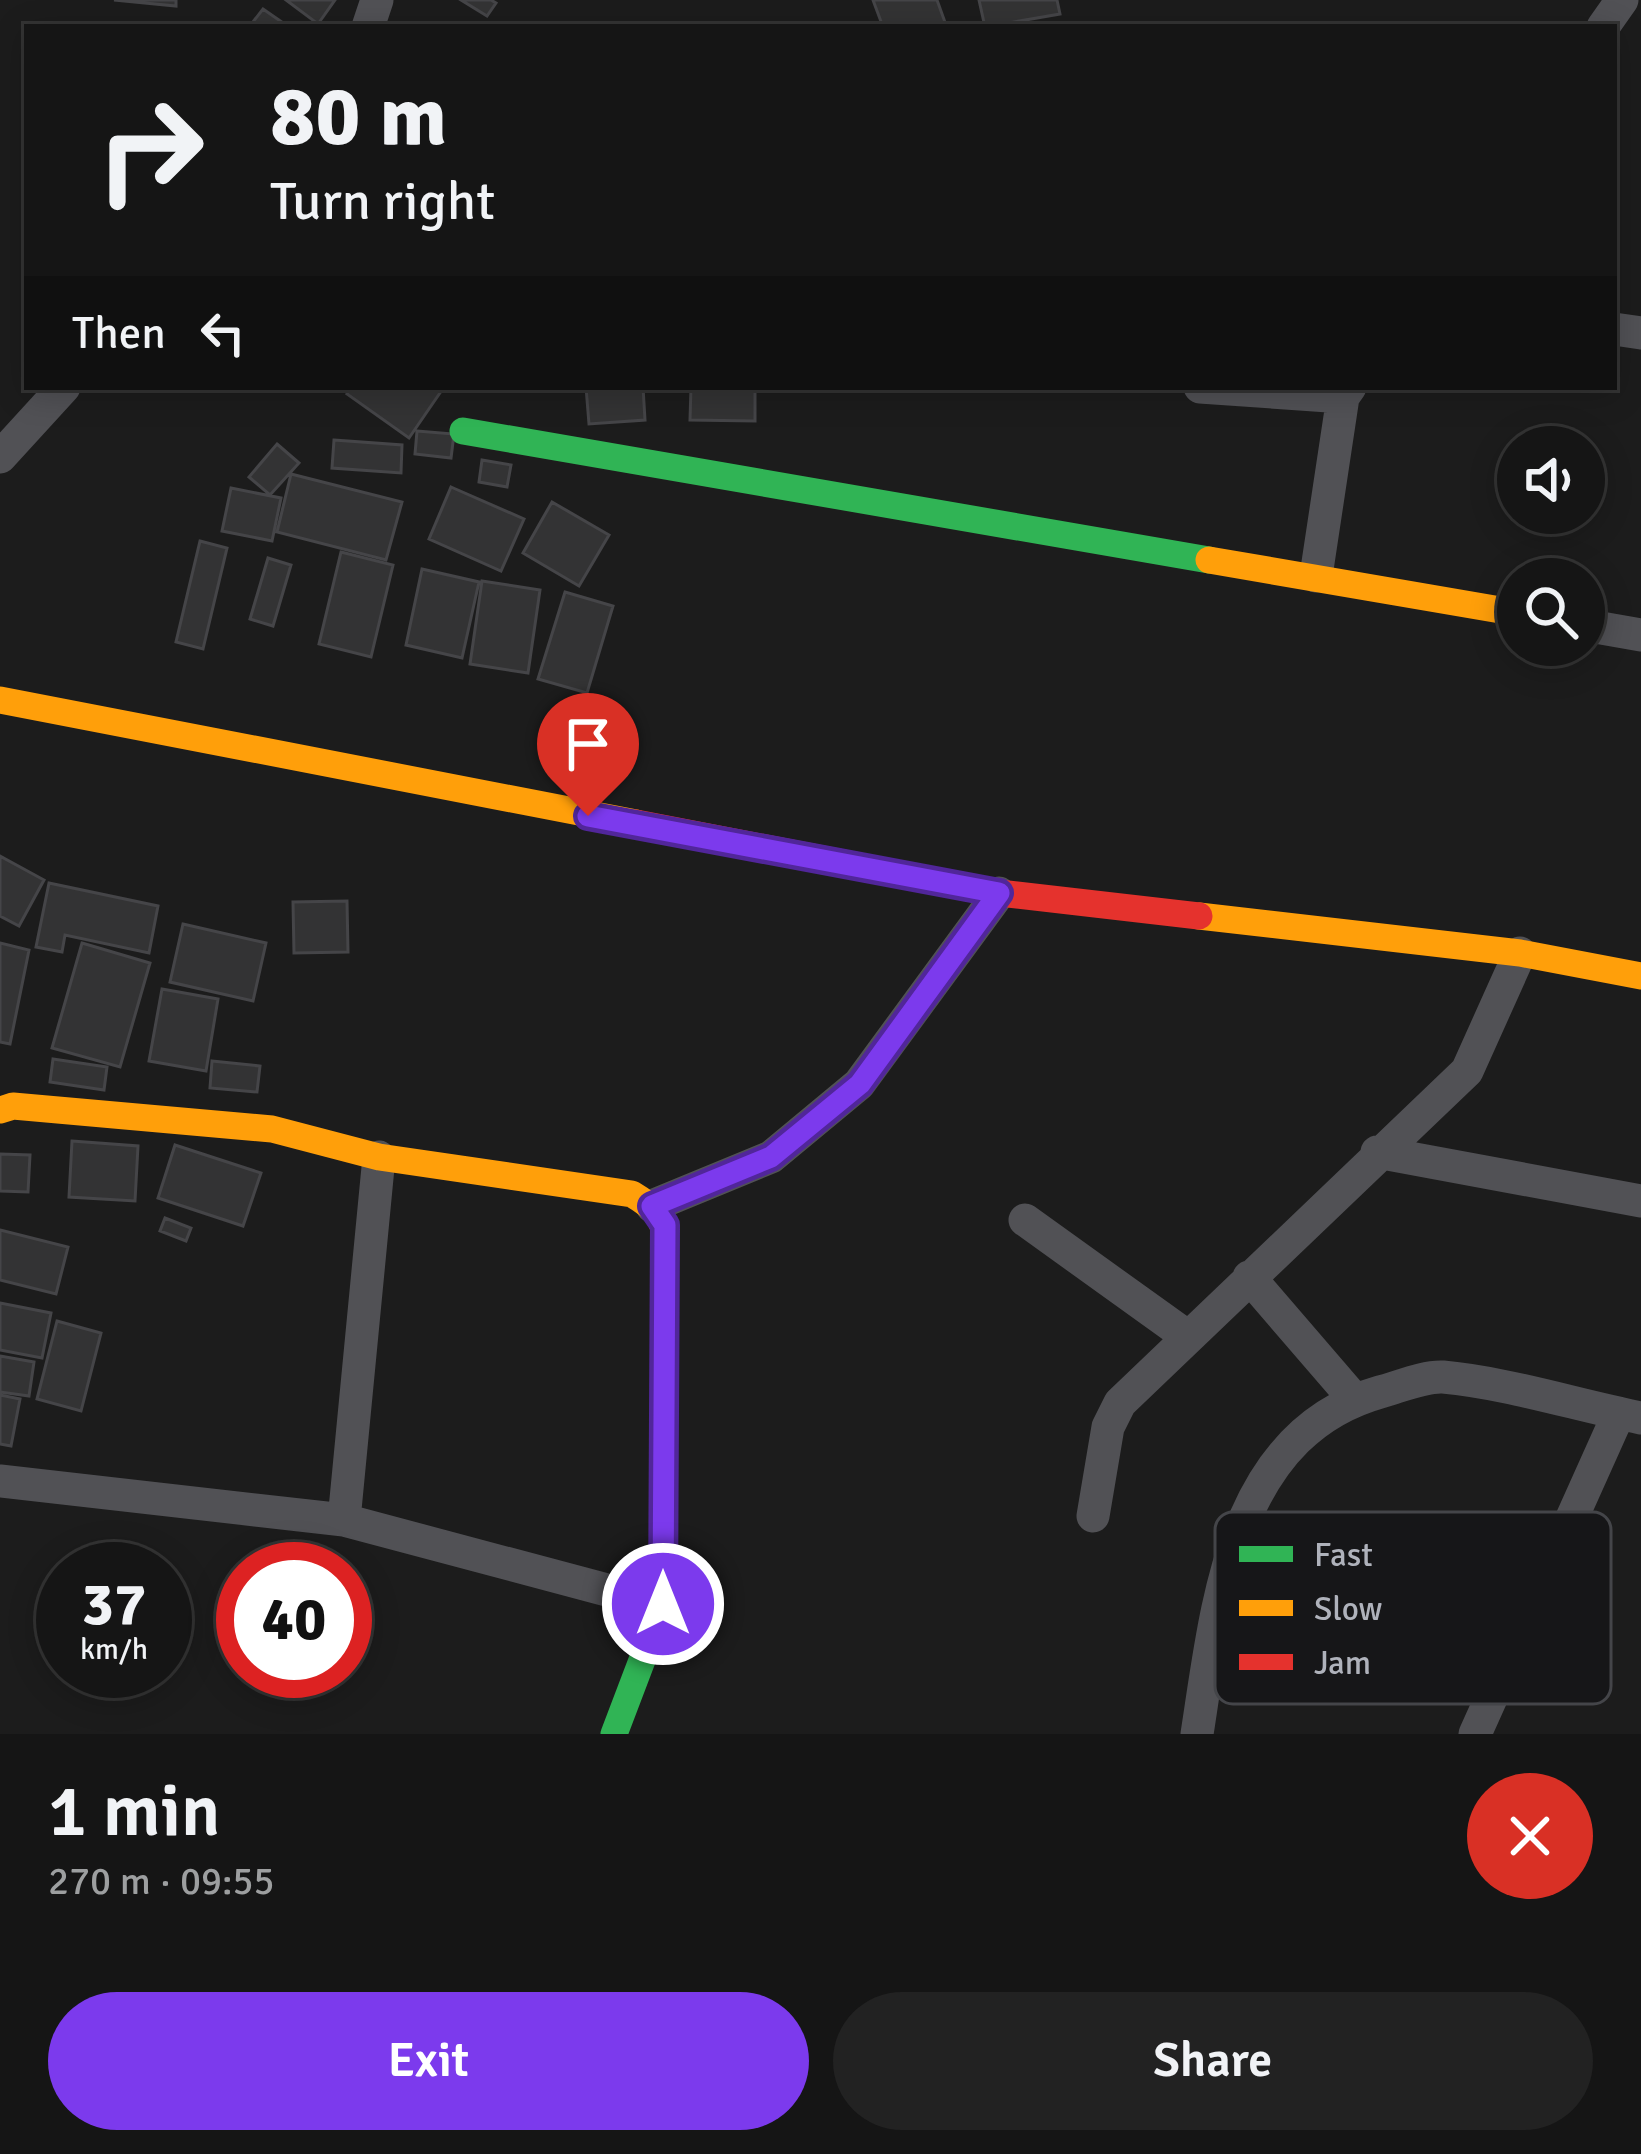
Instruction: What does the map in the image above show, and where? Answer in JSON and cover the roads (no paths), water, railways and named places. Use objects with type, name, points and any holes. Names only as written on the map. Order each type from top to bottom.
[{"type":"street","points":[[0,458],[61,390]]},
{"type":"street","points":[[1288,390],[1347,392],[1316,575]]},
{"type":"street","points":[[463,431],[1497,609]]},
{"type":"street","points":[[1605,629],[1641,635]]},
{"type":"street","points":[[0,700],[999,893],[1520,953],[1641,976]]},
{"type":"street","points":[[652,1206],[771,1157],[860,1084],[999,893]]},
{"type":"street","points":[[1093,1516],[1114,1415],[1377,1152],[1467,1071],[1520,953]]},
{"type":"street","points":[[0,1110],[13,1106],[272,1129],[380,1157],[632,1194],[652,1206],[665,1225],[663,1604],[614,1734]]},
{"type":"street","points":[[1377,1152],[1641,1201]]},
{"type":"street","points":[[344,1520],[380,1157]]},
{"type":"street","points":[[1025,1220],[1188,1337]]},
{"type":"street","points":[[1249,1277],[1355,1400]]},
{"type":"street","points":[[1246,1512],[1296,1439],[1355,1400],[1438,1376],[1630,1415],[1583,1512]]},
{"type":"street","points":[[0,1481],[344,1520],[663,1604]]},
{"type":"street","points":[[1197,1734],[1215,1613]]},
{"type":"street","points":[[1475,1734],[1490,1704]]}]
